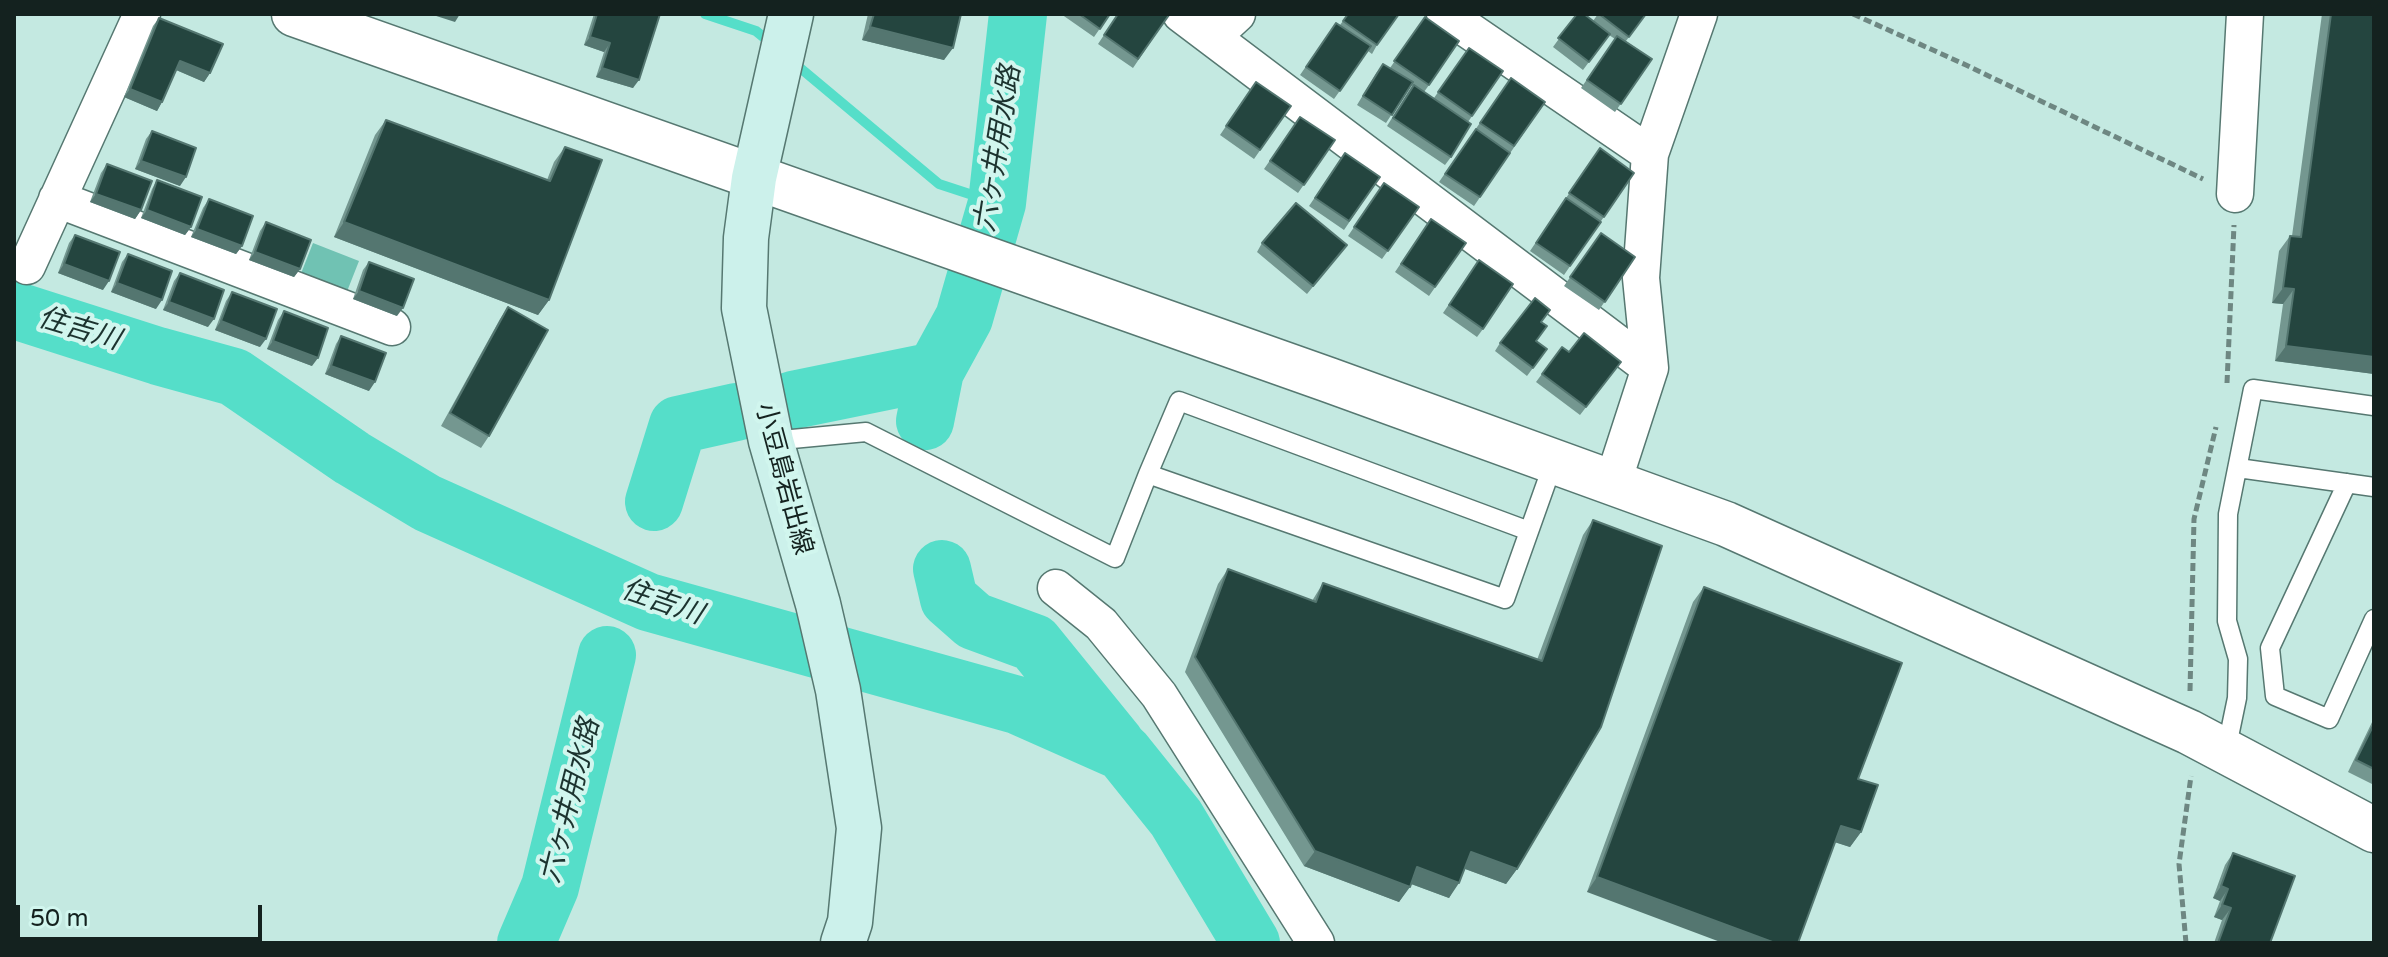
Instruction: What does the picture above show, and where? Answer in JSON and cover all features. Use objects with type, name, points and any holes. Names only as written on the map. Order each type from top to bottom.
[{"type":"main road","name":"小豆島岩出線","points":[[791,14],[754,178],[746,238],[744,308],[771,441],[818,604],[838,690],[859,828],[850,922],[843,943]]},
{"type":"street","points":[[27,266],[142,14]]},
{"type":"street","points":[[294,14],[1726,524],[2208,742],[2374,830]]},
{"type":"street","points":[[1181,14],[1224,26],[1650,368]]},
{"type":"street","points":[[1445,14],[1650,154]]},
{"type":"street","points":[[1613,482],[1650,368],[1641,278],[1650,154],[1699,14]]},
{"type":"street","points":[[2235,194],[2245,14]]},
{"type":"street","points":[[57,199],[392,327]]},
{"type":"street","points":[[1056,588],[1101,624],[1159,695],[1316,943]]},
{"type":"lane","points":[[2208,742],[2237,698],[2238,659],[2227,621],[2228,514],[2253,389],[2374,406]]},
{"type":"lane","points":[[771,441],[866,432],[1115,558],[1179,401],[1529,531]]},
{"type":"lane","points":[[1148,474],[1505,599],[1554,461]]},
{"type":"lane","points":[[2238,468],[2374,487]]},
{"type":"lane","points":[[2347,483],[2270,648],[2275,696],[2329,719],[2374,619]]},
{"type":"path","points":[[1853,14],[2235,194],[2224,397]]},
{"type":"path","points":[[2186,943],[2179,864],[2192,769],[2208,742],[2194,519],[2220,412]]},
{"type":"green space","points":[[313,243],[359,261],[346,294],[300,276]]},
{"type":"building","points":[[597,14],[660,14],[639,80],[602,68],[610,43],[590,37]]},
{"type":"building","points":[[874,14],[961,14],[953,48],[870,27]]},
{"type":"building","points":[[1079,14],[1110,14],[1100,29]]},
{"type":"building","points":[[1118,14],[1169,15],[1138,59],[1104,35]]},
{"type":"building","points":[[1348,14],[1399,14],[1377,45],[1343,21]]},
{"type":"building","points":[[1577,14],[1584,14],[1610,34],[1589,62],[1558,38]]},
{"type":"building","points":[[1599,14],[1646,14],[1629,37]]},
{"type":"building","points":[[2331,14],[2374,14],[2374,357],[2286,346],[2294,289],[2283,288],[2290,236],[2301,237]]},
{"type":"building","points":[[1425,17],[1459,41],[1429,85],[1394,61]]},
{"type":"building","points":[[159,18],[223,44],[210,73],[180,61],[162,102],[130,89]]},
{"type":"building","points":[[1336,23],[1371,46],[1340,91],[1306,67]]},
{"type":"building","points":[[1617,36],[1652,59],[1621,104],[1587,80]]},
{"type":"building","points":[[1469,48],[1503,71],[1472,116],[1438,92]]},
{"type":"building","points":[[1383,64],[1413,82],[1392,115],[1363,96]]},
{"type":"building","points":[[1511,78],[1545,102],[1514,146],[1480,123]]},
{"type":"building","points":[[1256,82],[1291,106],[1260,150],[1226,126]]},
{"type":"building","points":[[1414,85],[1471,124],[1451,157],[1393,118]]},
{"type":"building","points":[[1300,117],[1335,140],[1304,185],[1270,161]]},
{"type":"building","points":[[386,120],[550,181],[565,147],[602,160],[549,300],[344,222]]},
{"type":"building","points":[[1476,129],[1510,153],[1480,197],[1445,174]]},
{"type":"building","points":[[152,131],[196,148],[186,177],[141,161]]},
{"type":"building","points":[[1600,148],[1634,173],[1604,217],[1569,193]]},
{"type":"building","points":[[1345,153],[1380,177],[1349,221],[1315,198]]},
{"type":"building","points":[[107,164],[152,181],[141,210],[96,194]]},
{"type":"building","points":[[157,180],[202,197],[191,227],[147,210]]},
{"type":"building","points":[[1384,183],[1419,207],[1388,251],[1354,227]]},
{"type":"building","points":[[1566,198],[1601,222],[1570,266],[1536,243]]},
{"type":"building","points":[[209,199],[253,216],[242,246],[197,229]]},
{"type":"building","points":[[1296,203],[1347,245],[1313,286],[1262,243]]},
{"type":"building","points":[[1431,219],[1466,243],[1435,287],[1401,264]]},
{"type":"building","points":[[266,222],[311,240],[300,269],[255,252]]},
{"type":"building","points":[[1601,233],[1635,257],[1605,302],[1570,277]]},
{"type":"building","points":[[75,235],[120,252],[109,281],[64,264]]},
{"type":"building","points":[[128,254],[172,271],[162,300],[117,283]]},
{"type":"building","points":[[1479,260],[1513,284],[1483,329],[1449,305]]},
{"type":"building","points":[[369,262],[414,279],[403,308],[359,291]]},
{"type":"building","points":[[180,273],[224,290],[214,319],[169,302]]},
{"type":"building","points":[[232,292],[277,309],[266,339],[221,321]]},
{"type":"building","points":[[1535,298],[1550,310],[1541,322],[1547,326],[1536,341],[1547,349],[1533,368],[1500,343]]},
{"type":"building","points":[[508,307],[548,330],[489,436],[450,413]]},
{"type":"building","points":[[284,311],[328,328],[318,358],[273,341]]},
{"type":"building","points":[[1584,333],[1621,362],[1586,407],[1542,374],[1562,347],[1569,352]]},
{"type":"building","points":[[341,336],[386,353],[375,382],[331,366]]},
{"type":"building","points":[[1593,520],[1662,546],[1601,727],[1517,869],[1471,852],[1459,883],[1417,867],[1410,887],[1315,851],[1195,657],[1228,569],[1316,602],[1323,583],[1542,661]]},
{"type":"building","points":[[1704,587],[1902,663],[1858,779],[1878,785],[1861,832],[1841,826],[1798,943],[1775,943],[1597,877]]},
{"type":"building","points":[[2374,724],[2374,769],[2356,760]]},
{"type":"building","points":[[2233,853],[2295,876],[2270,943],[2218,943],[2231,908],[2222,905],[2228,889],[2221,886]]},
{"type":"waterway","points":[[705,14],[756,31],[772,44]]},
{"type":"waterway","name":"六ヶ井用水路","points":[[793,400],[935,371],[964,318],[997,203],[1018,14]]},
{"type":"waterway","points":[[793,62],[939,184],[997,203]]},
{"type":"waterway","name":"住吉川","points":[[14,310],[234,377],[352,458],[427,503],[648,602],[1017,705],[1123,752],[1176,818],[1251,943]]},
{"type":"waterway","name":"六ヶ井用水路","points":[[925,421],[935,371]]},
{"type":"waterway","name":"六ヶ井用水路","points":[[654,502],[678,425],[736,412]]},
{"type":"waterway","name":"六ヶ井用水路","points":[[942,569],[949,599],[974,621],[1034,643],[1116,744]]},
{"type":"waterway","name":"六ヶ井用水路","points":[[526,943],[550,887],[607,655]]}]
